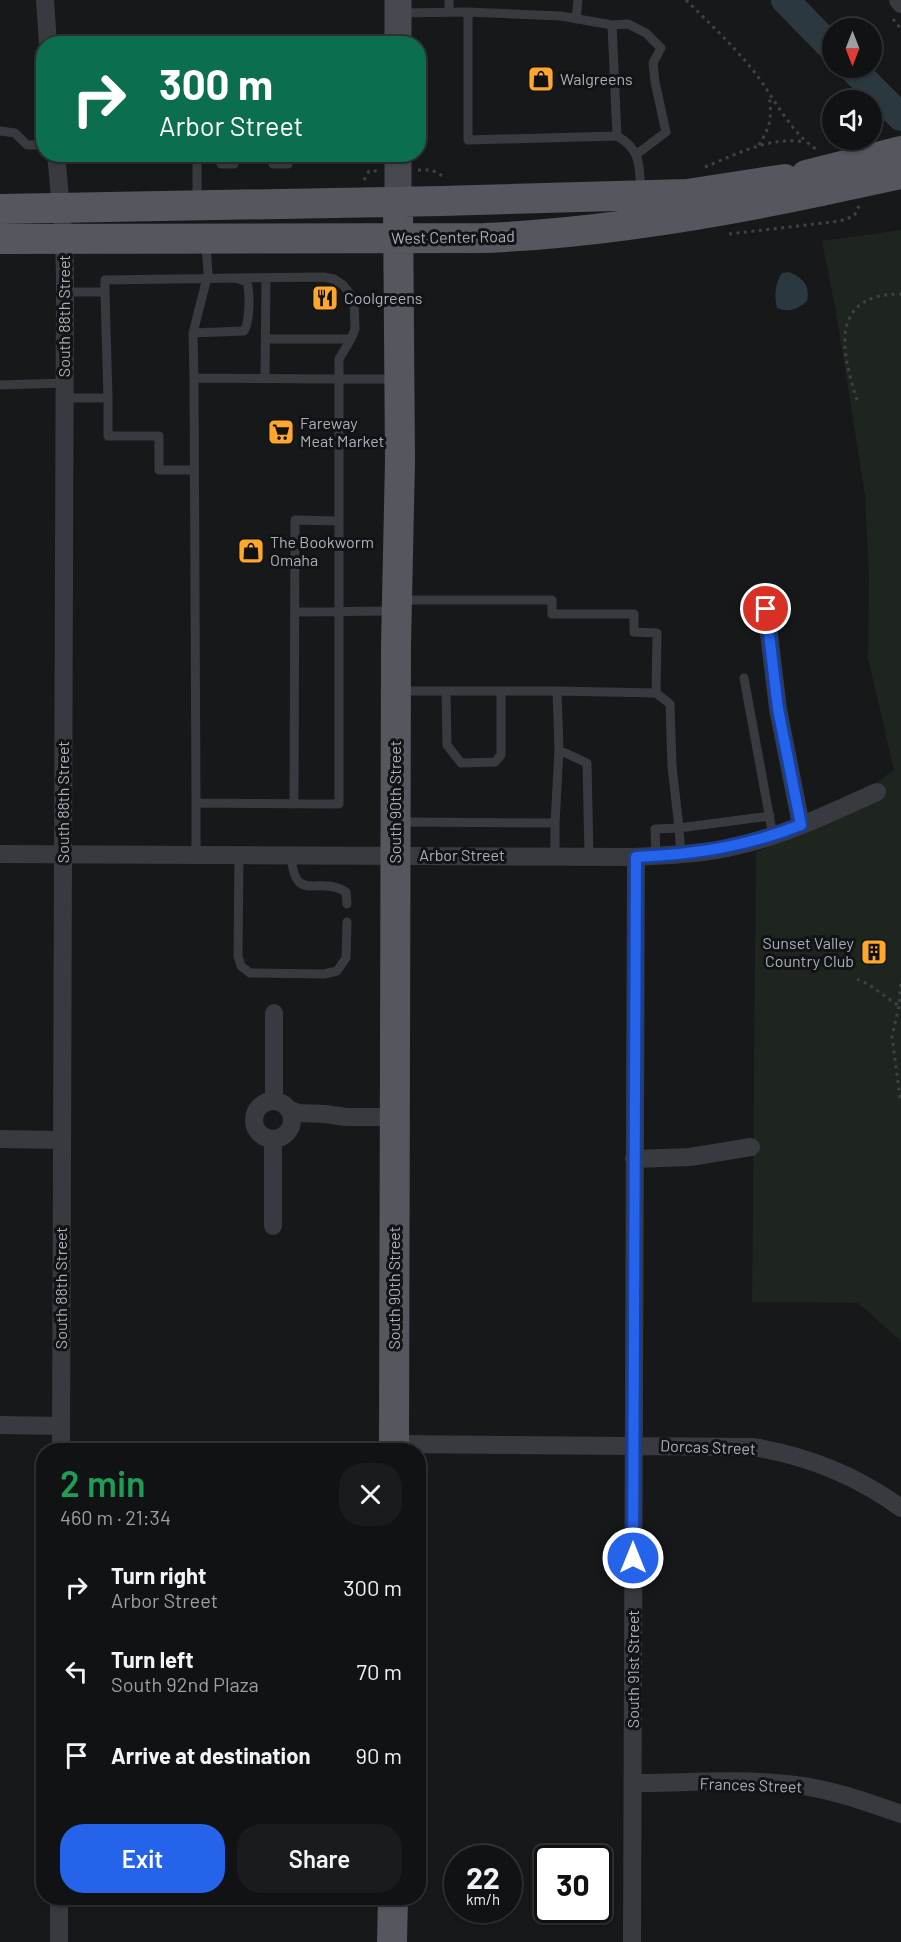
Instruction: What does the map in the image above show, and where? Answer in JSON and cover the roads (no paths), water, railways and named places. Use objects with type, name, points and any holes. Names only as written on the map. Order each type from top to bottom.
[{"type":"main road","points":[[398,6],[398,36]]},
{"type":"main road","name":"West Center Road","points":[[0,239],[485,238],[569,233],[706,215],[813,183],[901,151]]},
{"type":"main road","name":"South 90th Street","points":[[394,1443],[396,605],[400,461],[398,162]]},
{"type":"main road","name":"West Center Road","points":[[0,209],[687,194],[901,174]]},
{"type":"main road","points":[[392,1942],[393,1905]]},
{"type":"street","points":[[45,0],[47,36]]},
{"type":"street","points":[[898,0],[901,4]]},
{"type":"street","name":"South 88th Street","points":[[57,162],[64,239],[65,292],[61,1443]]},
{"type":"street","points":[[766,609],[778,709],[801,825]]},
{"type":"street","name":"Arbor Street","points":[[0,854],[636,857],[681,855],[740,845],[773,836],[877,792]]},
{"type":"street","name":"South 91st Street","points":[[632,1942],[636,857]]},
{"type":"street","points":[[274,1013],[274,1101]]},
{"type":"street","points":[[274,1101],[285,1104],[290,1119],[284,1136],[273,1139],[260,1134],[255,1127],[254,1120],[255,1112],[260,1106],[274,1101]]},
{"type":"street","points":[[290,1119],[308,1124],[326,1125],[346,1118],[395,1117]]},
{"type":"street","points":[[0,1139],[62,1140]]},
{"type":"street","points":[[273,1139],[273,1226]]},
{"type":"street","points":[[634,1159],[690,1157],[752,1147]]},
{"type":"street","points":[[0,1425],[61,1426]]},
{"type":"street","name":"Dorcas Street","points":[[426,1447],[633,1445],[753,1447],[793,1455],[835,1469],[860,1480],[901,1508]]},
{"type":"street","name":"Frances Street","points":[[633,1783],[768,1782],[795,1785],[857,1799],[901,1814]]},
{"type":"street","points":[[59,1905],[59,1942]]},
{"type":"lane","points":[[449,0],[449,12]]},
{"type":"lane","points":[[576,19],[578,0]]},
{"type":"lane","points":[[398,6],[449,12],[561,16],[612,25],[628,24],[646,33],[661,48],[654,63],[655,82],[666,132],[637,154]]},
{"type":"lane","points":[[468,12],[468,140],[617,136],[627,141],[637,154],[641,195]]},
{"type":"lane","points":[[612,25],[617,136]]},
{"type":"lane","points":[[0,130],[15,133],[27,145],[36,145]]},
{"type":"lane","points":[[196,162],[197,206]]},
{"type":"lane","points":[[221,162],[221,164],[234,164]]},
{"type":"lane","points":[[273,164],[288,164],[288,162]]},
{"type":"lane","points":[[196,855],[193,333],[207,278],[206,239]]},
{"type":"lane","points":[[194,470],[159,470],[159,436],[108,436],[105,280],[322,277],[334,279],[343,285],[354,298],[355,329],[339,359],[339,804],[196,803]]},
{"type":"lane","points":[[193,333],[244,331],[247,327],[248,286],[247,282],[237,278]]},
{"type":"lane","points":[[265,378],[266,278]]},
{"type":"lane","points":[[65,292],[105,292]]},
{"type":"lane","points":[[266,339],[351,339]]},
{"type":"lane","points":[[194,378],[399,379]]},
{"type":"lane","points":[[0,385],[65,390],[108,398]]},
{"type":"lane","points":[[294,804],[295,520],[339,521]]},
{"type":"lane","points":[[295,612],[339,613],[396,605],[552,600],[552,614],[634,614],[634,632],[657,633],[656,693]]},
{"type":"lane","points":[[744,678],[773,836]]},
{"type":"lane","points":[[396,691],[656,693],[670,704],[672,766],[681,855]]},
{"type":"lane","points":[[446,691],[447,745],[461,763],[495,762],[501,755],[501,691]]},
{"type":"lane","points":[[555,856],[559,750],[557,691]]},
{"type":"lane","points":[[559,750],[587,763],[589,856]]},
{"type":"lane","points":[[656,856],[655,829],[770,816]]},
{"type":"lane","points":[[395,822],[555,823]]},
{"type":"lane","points":[[239,855],[238,956],[241,966],[250,973],[324,974],[337,971],[346,958],[347,922]]},
{"type":"lane","points":[[291,855],[294,877],[298,882],[303,885],[337,886],[346,892],[346,904]]},
{"type":"waterway","points":[[785,0],[822,38]]},
{"type":"waterway","points":[[862,78],[901,117]]},
{"type":"place","name":"Walgreens","points":[[541,79]]},
{"type":"place","name":"Coolgreens","points":[[325,298]]},
{"type":"place","name":"Fareway Meat Market","points":[[281,432]]},
{"type":"place","name":"The Bookworm Omaha","points":[[251,551]]},
{"type":"place","name":"Sunset Valley Country Club","points":[[874,952]]}]
